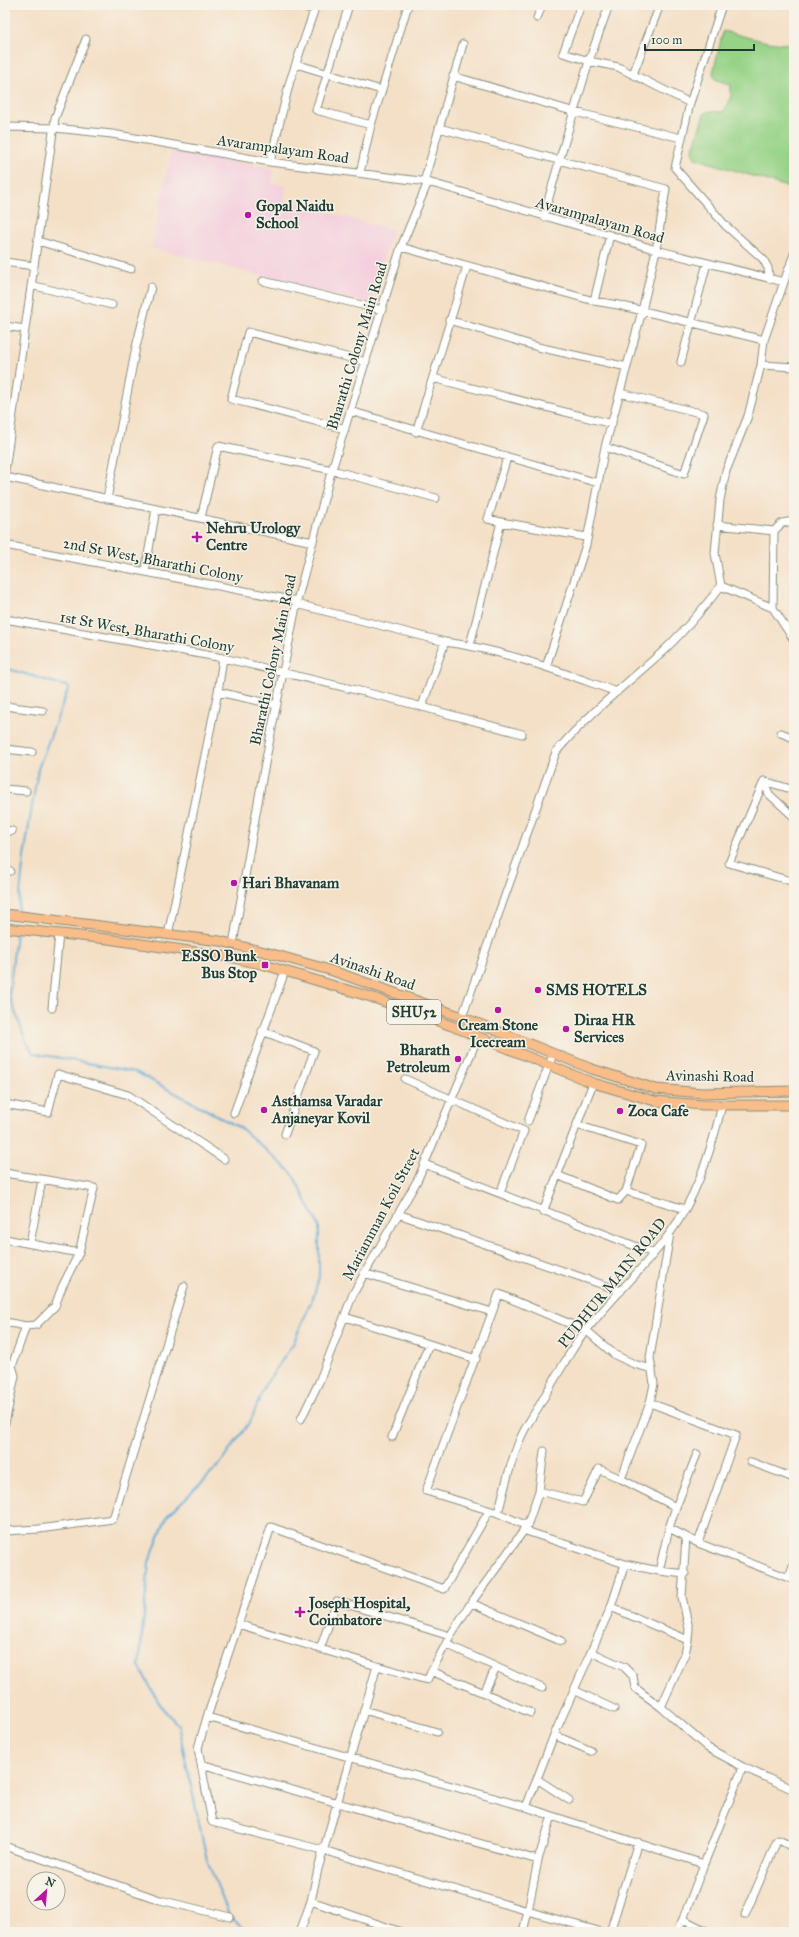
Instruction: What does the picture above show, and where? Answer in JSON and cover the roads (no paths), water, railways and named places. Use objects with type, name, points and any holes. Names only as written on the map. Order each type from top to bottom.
[{"type":"main road","name":"Avinashi Road","points":[[5,914],[233,944],[333,971],[462,1017],[580,1064],[656,1089],[717,1092],[794,1091]]},
{"type":"main road","name":"Avinashi Road","points":[[5,928],[108,939],[230,957],[285,971],[371,997],[478,1037],[593,1083],[655,1101],[720,1105],[794,1105]]},
{"type":"main road","points":[[576,1076],[580,1064]]},
{"type":"street","points":[[270,162],[296,64],[315,8],[296,5]]},
{"type":"street","points":[[349,5],[316,110],[371,125]]},
{"type":"street","points":[[360,173],[381,90],[408,5]]},
{"type":"street","points":[[537,18],[542,5]]},
{"type":"street","points":[[581,5],[563,53],[589,61],[618,67],[690,103]]},
{"type":"street","points":[[544,217],[558,160],[575,112],[589,61],[609,5]]},
{"type":"street","points":[[634,74],[660,5]]},
{"type":"street","points":[[722,5],[690,103],[675,168],[726,226],[763,259],[768,268],[769,277]]},
{"type":"street","points":[[5,470],[55,128],[55,118],[86,39]]},
{"type":"street","name":"Bharathi Colony Main Road","points":[[233,944],[263,774],[284,674],[297,602],[332,470],[401,247],[426,182],[439,128],[463,44]]},
{"type":"street","points":[[296,64],[381,90]]},
{"type":"street","points":[[454,76],[575,112],[681,138]]},
{"type":"street","name":"Avarampalayam Road","points":[[5,127],[55,128],[144,139],[270,162],[426,182],[610,235],[656,250],[769,277],[784,282]]},
{"type":"street","points":[[439,128],[666,189],[656,250],[642,311],[605,447],[586,537],[586,545],[546,667]]},
{"type":"street","points":[[594,301],[610,235]]},
{"type":"street","points":[[38,241],[131,269]]},
{"type":"street","points":[[401,247],[594,301],[764,340]]},
{"type":"street","points":[[462,1017],[556,752],[576,729],[662,652],[697,616],[721,586],[715,553],[720,500],[726,472],[748,416],[761,365],[764,340],[794,254]]},
{"type":"street","points":[[5,262],[34,266]]},
{"type":"street","points":[[681,362],[707,263]]},
{"type":"street","points":[[416,432],[449,320],[467,266]]},
{"type":"street","points":[[262,281],[382,310]]},
{"type":"street","points":[[31,285],[112,305]]},
{"type":"street","points":[[107,499],[136,347],[151,287]]},
{"type":"street","points":[[449,320],[538,347],[627,367]]},
{"type":"street","points":[[5,326],[25,329]]},
{"type":"street","points":[[345,429],[231,399],[248,332],[366,362]]},
{"type":"street","points":[[761,365],[794,367]]},
{"type":"street","points":[[433,378],[612,424]]},
{"type":"street","points":[[605,447],[684,474],[704,414],[620,393]]},
{"type":"street","points":[[350,411],[416,432],[598,483]]},
{"type":"street","points":[[201,518],[218,446],[332,470],[436,498]]},
{"type":"street","points":[[507,458],[488,520],[586,537]]},
{"type":"street","points":[[5,477],[313,542]]},
{"type":"street","points":[[145,572],[156,509]]},
{"type":"street","points":[[773,608],[774,531],[782,523],[794,521]]},
{"type":"street","points":[[470,645],[501,522]]},
{"type":"street","points":[[717,525],[774,531]]},
{"type":"street","name":"2nd St West, Bharathi Colony","points":[[5,545],[297,602],[445,642],[470,645],[508,654],[617,692]]},
{"type":"street","points":[[721,586],[773,608],[794,640]]},
{"type":"street","name":"1st St West, Bharathi Colony","points":[[5,619],[223,658],[284,674],[422,706],[522,734]]},
{"type":"street","points":[[422,706],[445,642]]},
{"type":"street","points":[[168,935],[218,692],[223,658]]},
{"type":"street","points":[[218,692],[277,706]]},
{"type":"street","points":[[5,706],[43,711]]},
{"type":"street","points":[[781,733],[794,738]]},
{"type":"street","points":[[5,749],[32,752]]},
{"type":"street","points":[[764,781],[794,790]]},
{"type":"street","points":[[764,781],[769,794],[794,817]]},
{"type":"street","points":[[764,781],[729,863],[794,882]]},
{"type":"street","points":[[5,789],[26,791]]},
{"type":"street","points":[[52,1008],[59,934]]},
{"type":"street","points":[[234,1113],[262,1031],[285,971]]},
{"type":"street","points":[[262,1031],[314,1051],[284,1134]]},
{"type":"street","name":"Mariamman Koil Street","points":[[301,1419],[319,1382],[353,1294],[424,1164],[478,1037]]},
{"type":"street","points":[[528,1121],[550,1066],[553,1054]]},
{"type":"street","points":[[5,1104],[48,1112],[58,1074],[128,1095],[224,1159]]},
{"type":"street","points":[[405,1079],[524,1132],[500,1193]]},
{"type":"street","points":[[543,1212],[593,1083]]},
{"type":"street","name":"PUDHUR MAIN ROAD","points":[[238,1624],[272,1527],[444,1589],[494,1512],[520,1438],[577,1343],[670,1233],[685,1209],[712,1146],[720,1105],[717,1092]]},
{"type":"street","points":[[557,1176],[618,1200],[626,1191],[641,1145],[577,1125]]},
{"type":"street","points":[[424,1164],[500,1193],[543,1212],[653,1253]]},
{"type":"street","points":[[5,1173],[94,1188],[79,1253],[62,1287],[55,1306],[36,1325],[26,1326],[5,1322]]},
{"type":"street","points":[[30,1243],[42,1180]]},
{"type":"street","points":[[626,1191],[685,1209]]},
{"type":"street","points":[[398,1214],[621,1291]]},
{"type":"street","points":[[621,1479],[650,1403],[654,1384],[650,1358],[670,1233]]},
{"type":"street","points":[[5,1238],[79,1253]]},
{"type":"street","points":[[364,1273],[492,1312]]},
{"type":"street","points":[[5,1531],[39,1529],[113,1519],[184,1286]]},
{"type":"street","points":[[652,1369],[634,1364],[615,1355],[587,1331],[499,1294],[426,1491],[494,1512],[525,1528],[625,1564],[659,1571],[685,1574]]},
{"type":"street","points":[[345,1317],[476,1359]]},
{"type":"street","points":[[5,1423],[15,1376],[8,1366],[26,1326]]},
{"type":"street","points":[[392,1437],[429,1344]]},
{"type":"street","points":[[650,1403],[736,1435],[698,1543]]},
{"type":"street","points":[[544,1451],[539,1491],[525,1528],[471,1603],[450,1636],[427,1680],[238,1624],[198,1748],[212,1822],[323,1850],[602,1932]]},
{"type":"street","points":[[659,1571],[669,1528],[697,1454]]},
{"type":"street","points":[[751,1462],[794,1478]]},
{"type":"street","points":[[539,1491],[582,1502],[599,1469],[676,1507]]},
{"type":"street","points":[[669,1528],[698,1543],[792,1579],[794,1562]]},
{"type":"street","points":[[661,1707],[685,1654],[688,1640],[689,1629],[682,1597],[685,1574],[686,1537]]},
{"type":"street","points":[[526,1807],[554,1735],[611,1607],[625,1564]]},
{"type":"street","points":[[320,1649],[337,1601],[450,1636]]},
{"type":"street","points":[[471,1603],[561,1641]]},
{"type":"street","points":[[611,1607],[688,1640]]},
{"type":"street","points":[[446,1644],[542,1688]]},
{"type":"street","points":[[591,1652],[624,1667],[633,1676],[635,1688],[661,1707],[708,1748],[743,1767],[794,1790]]},
{"type":"street","points":[[300,1932],[311,1901],[323,1850],[377,1666]]},
{"type":"street","points":[[484,1693],[496,1667]]},
{"type":"street","points":[[432,1671],[531,1713]]},
{"type":"street","points":[[574,1690],[614,1709]]},
{"type":"street","points":[[364,1710],[437,1732]]},
{"type":"street","points":[[207,1717],[526,1807],[704,1864]]},
{"type":"street","points":[[554,1735],[591,1751]]},
{"type":"street","points":[[201,1764],[538,1860]]},
{"type":"street","points":[[677,1932],[743,1767]]},
{"type":"street","points":[[537,1779],[569,1800]]},
{"type":"street","points":[[523,1932],[538,1860],[552,1816]]},
{"type":"street","points":[[745,1914],[777,1841],[779,1840],[794,1848]]},
{"type":"street","points":[[610,1932],[638,1842]]},
{"type":"street","points":[[5,1846],[160,1900],[230,1917]]},
{"type":"street","points":[[311,1901],[401,1932]]},
{"type":"street","points":[[683,1919],[708,1932]]},
{"type":"waterway","points":[[5,668],[69,687],[38,769],[24,857],[18,912]]},
{"type":"waterway","points":[[16,933],[9,995],[26,1041],[33,1053],[136,1072],[242,1129],[292,1173],[319,1226],[319,1277],[314,1295],[293,1344],[265,1385],[251,1420],[218,1467],[167,1516],[149,1562],[139,1666],[159,1703],[178,1725],[207,1860],[229,1915]]},
{"type":"waterway","points":[[232,1918],[247,1932]]},
{"type":"place","name":"Gopal Naidu School","points":[[248,215]]},
{"type":"place","name":"Nehru Urology Centre","points":[[197,537]]},
{"type":"place","name":"Hari Bhavanam","points":[[234,883]]},
{"type":"place","name":"ESSO Bunk Bus Stop","points":[[265,965]]},
{"type":"place","name":"SMS HOTELS","points":[[538,990]]},
{"type":"place","name":"Cream Stone Icecream","points":[[498,1010]]},
{"type":"place","name":"Diraa HR Services","points":[[566,1029]]},
{"type":"place","name":"Bharath Petroleum","points":[[458,1059]]},
{"type":"place","name":"Asthamsa Varadar Anjaneyar Kovil","points":[[264,1110]]},
{"type":"place","name":"Zoca Cafe","points":[[620,1111]]},
{"type":"place","name":"Joseph Hospital, Coimbatore","points":[[300,1612]]}]
